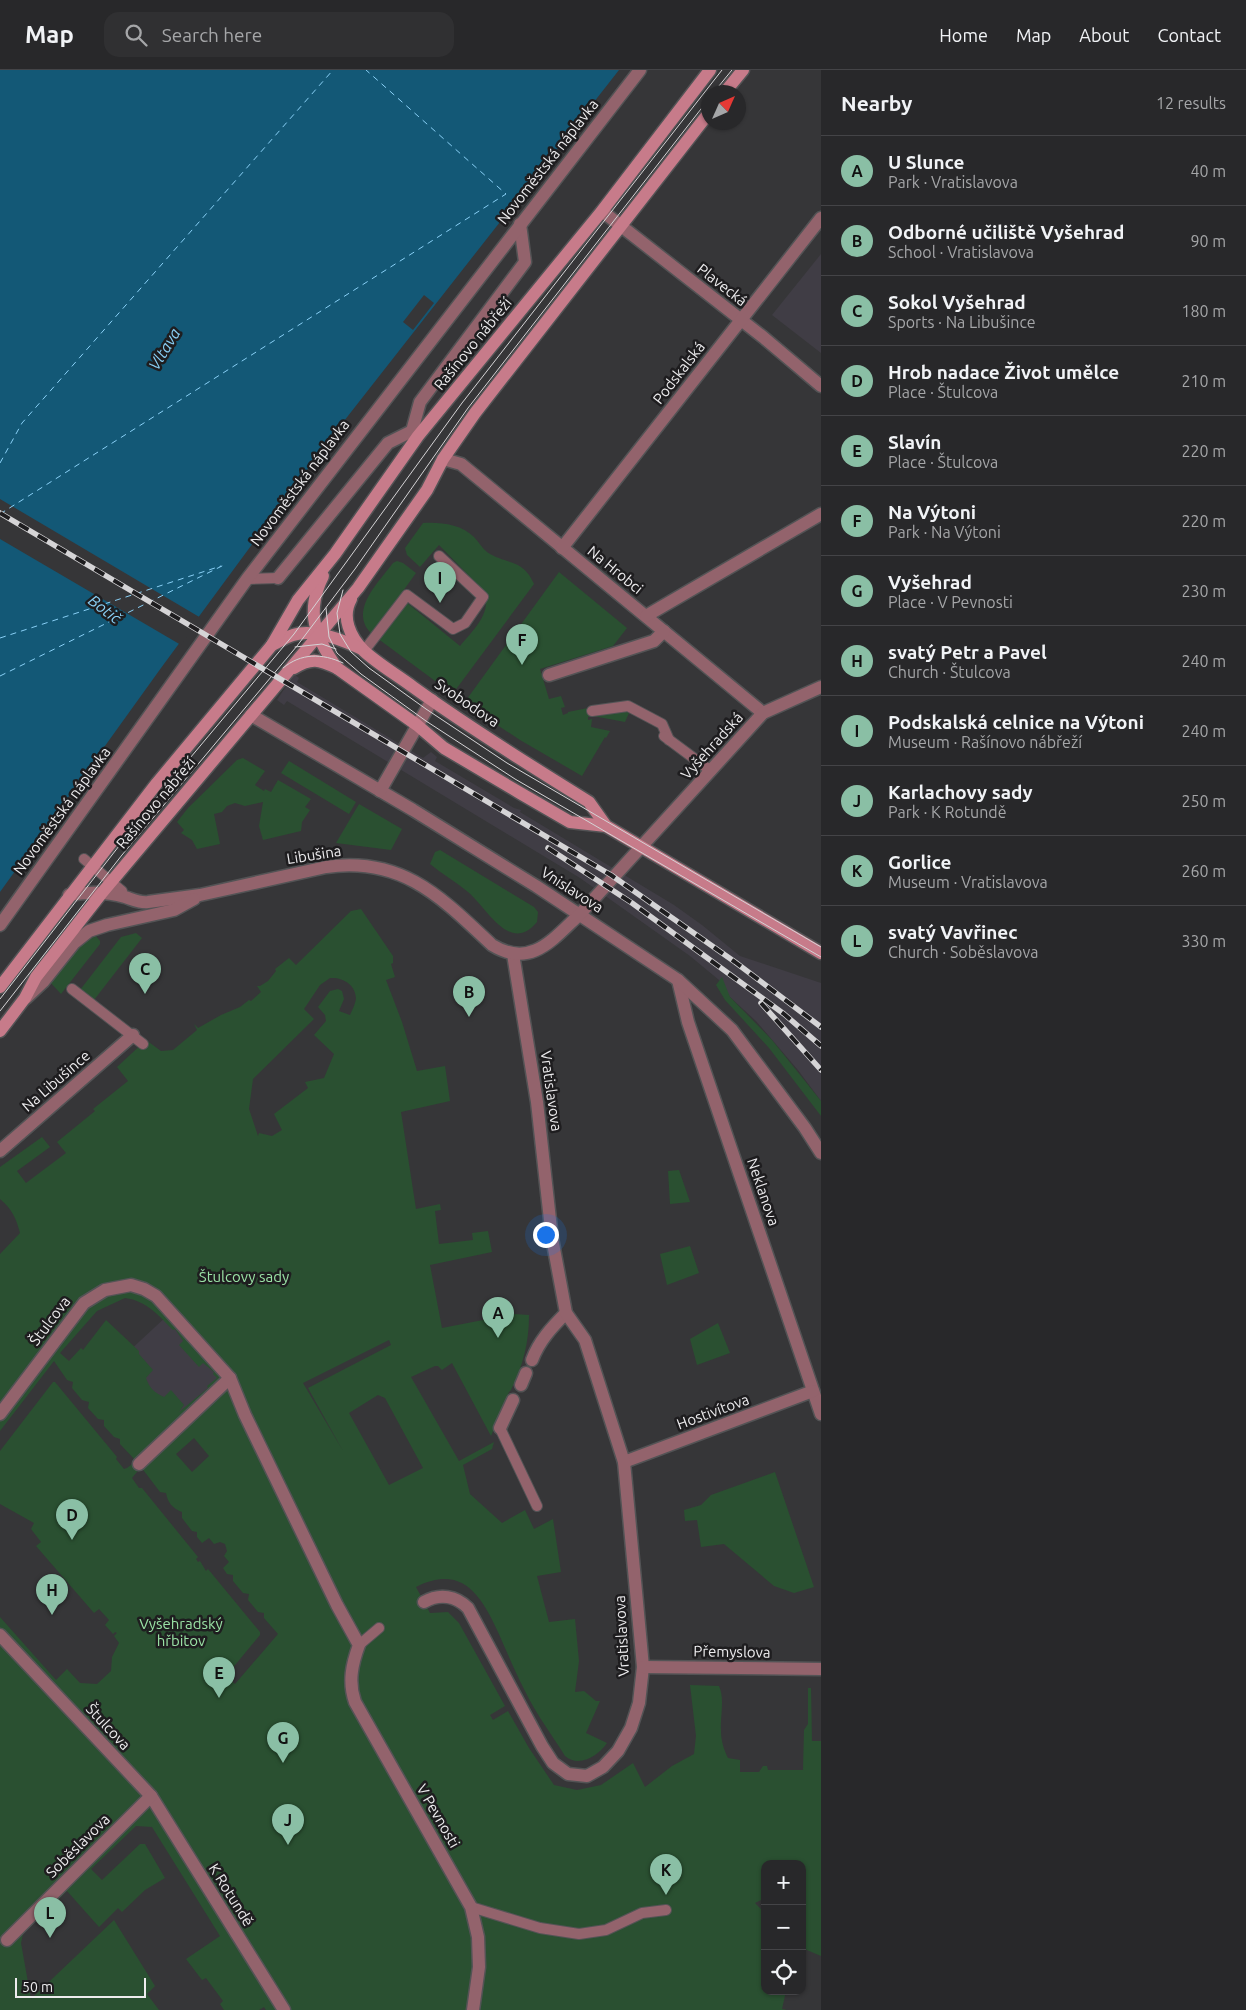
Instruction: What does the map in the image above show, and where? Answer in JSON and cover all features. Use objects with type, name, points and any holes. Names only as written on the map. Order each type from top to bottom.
[{"type":"main road","name":"Rašínovo nábřeží","points":[[0,987],[69,896],[89,862],[157,784],[272,645],[298,600],[335,554],[418,436],[602,211],[710,70]]},
{"type":"main road","points":[[731,85],[743,70]]},
{"type":"main road","name":"Rašínovo nábřeží","points":[[0,1031],[25,998],[36,977],[101,894],[358,588],[426,490],[443,459],[475,413],[701,123]]},
{"type":"main road","name":"Svobodova","points":[[335,554],[314,598],[313,610],[322,644],[337,668]]},
{"type":"main road","name":"Svobodova","points":[[358,588],[349,603],[347,621],[353,636],[364,651],[432,700],[589,802],[606,826]]},
{"type":"main road","name":"Rašínovo nábřeží","points":[[272,645],[294,634],[307,632],[344,642],[364,651]]},
{"type":"main road","name":"Svobodova","points":[[286,673],[300,664],[311,660],[324,662],[337,668],[417,725],[444,748],[570,822],[606,826],[821,953]]},
{"type":"street","name":"Novoměstská náplavka","points":[[0,925],[247,579],[640,70]]},
{"type":"street","name":"Plavecká","points":[[602,211],[821,386]]},
{"type":"street","name":"Podskalská","points":[[562,548],[821,218]]},
{"type":"street","points":[[278,578],[388,444],[412,431],[420,402],[525,262],[520,224]]},
{"type":"street","name":"Na Hrobci","points":[[443,459],[461,464],[763,714]]},
{"type":"street","points":[[646,616],[821,514]]},
{"type":"street","points":[[549,675],[654,641],[664,631]]},
{"type":"street","name":"Vyšehradská","points":[[580,914],[763,714],[821,687]]},
{"type":"street","points":[[380,791],[432,700]]},
{"type":"street","name":"Vnislavova","points":[[251,715],[437,824],[580,914],[678,980],[732,1030],[805,1128],[821,1153]]},
{"type":"street","name":"Libušina","points":[[69,896],[82,893],[124,894],[140,903],[200,895],[326,867],[341,865],[373,868],[404,876],[423,885],[466,920],[492,945],[513,954]]},
{"type":"street","points":[[116,877],[124,894]]},
{"type":"street","name":"Rašínovo nábřeží","points":[[25,998],[43,982],[66,952],[81,937],[94,929],[174,910],[200,895]]},
{"type":"street","points":[[513,954],[523,954],[539,950],[550,943],[580,914]]},
{"type":"street","name":"Vratislavova","points":[[424,1602],[430,1598],[452,1597],[461,1601],[468,1608],[552,1763],[568,1774],[582,1776],[603,1768],[618,1751],[636,1716],[643,1667],[624,1462],[585,1340],[566,1313],[552,1238],[537,1102],[513,954]]},
{"type":"street","name":"Neklanova","points":[[678,980],[688,1022],[821,1414]]},
{"type":"street","name":"Na Libušince","points":[[0,1151],[133,1034]]},
{"type":"street","name":"Štulcova","points":[[0,1414],[84,1303],[105,1290],[130,1285],[144,1289],[156,1296],[230,1378],[249,1424],[337,1605],[359,1645]]},
{"type":"street","points":[[532,1360],[536,1349],[551,1328],[566,1313]]},
{"type":"street","points":[[521,1385],[526,1373]]},
{"type":"street","points":[[139,1464],[230,1378]]},
{"type":"street","name":"Hostivítova","points":[[624,1462],[813,1392]]},
{"type":"street","points":[[500,1428],[513,1400]]},
{"type":"street","name":"Štulcova","points":[[0,1635],[151,1796]]},
{"type":"street","name":"V Pevnosti","points":[[359,1645],[353,1663],[351,1681],[354,1702],[472,1907],[478,1937],[479,1967],[473,2010]]},
{"type":"street","name":"Přemyslova","points":[[643,1667],[821,1669]]},
{"type":"street","name":"Soběslavova","points":[[7,1940],[151,1796]]},
{"type":"street","name":"K Rotundě","points":[[151,1796],[284,2010]]},
{"type":"lane","points":[[364,651],[407,594],[453,629],[465,623],[483,598],[439,556]]},
{"type":"lane","points":[[247,579],[278,578]]},
{"type":"lane","points":[[592,711],[628,706],[662,724],[670,740]]},
{"type":"lane","points":[[659,733],[711,771]]},
{"type":"lane","points":[[89,862],[116,877]]},
{"type":"lane","points":[[72,989],[133,1034],[143,1044]]},
{"type":"lane","points":[[500,1428],[537,1506]]},
{"type":"lane","points":[[359,1645],[379,1628]]},
{"type":"lane","points":[[472,1907],[540,1928],[578,1934],[606,1930],[642,1913],[666,1910]]},
{"type":"shaded area","points":[[821,254],[821,353],[772,315]]},
{"type":"shaded area","points":[[294,674],[299,678],[297,682],[423,758],[431,752],[437,757],[435,761],[514,808],[521,810],[520,812],[674,905],[740,956],[821,983],[821,1101],[798,1070],[756,1021],[730,997],[719,980],[690,956],[580,878],[287,701],[284,705],[277,700]]},
{"type":"shaded area","points":[[168,1315],[225,1377],[177,1420],[124,1364],[126,1354]]},
{"type":"green space","points":[[423,523],[443,524],[463,529],[474,537],[487,552],[514,563],[525,570],[534,584],[454,692],[450,692],[377,638],[406,602],[460,646],[481,620],[486,605],[482,589],[439,545],[420,567],[407,555],[405,548]]},
{"type":"green space","points":[[397,561],[403,563],[416,573],[372,634],[365,625],[363,616],[364,606],[374,588],[393,563]]},
{"type":"green space","points":[[559,572],[627,628],[613,646],[540,669],[549,699],[561,696],[565,707],[561,708],[563,715],[568,712],[622,701],[622,710],[629,713],[625,722],[593,716],[588,717],[588,720],[592,719],[591,727],[610,731],[582,776],[520,740],[464,703]]},
{"type":"green space","points":[[243,758],[265,771],[255,785],[264,791],[265,789],[271,792],[278,780],[311,799],[305,807],[310,810],[302,822],[301,831],[263,840],[259,826],[263,802],[245,806],[235,803],[227,806],[222,812],[214,814],[220,844],[197,849],[192,840],[181,833],[184,830],[177,822],[188,808],[237,760]]},
{"type":"green space","points":[[289,761],[356,802],[349,814],[281,773]]},
{"type":"green space","points":[[359,804],[402,829],[391,850],[336,843]]},
{"type":"green space","points":[[440,850],[534,907],[538,912],[537,922],[527,931],[518,933],[508,931],[491,917],[468,892],[430,864],[435,852]]},
{"type":"green space","points":[[361,909],[393,956],[393,963],[391,964],[395,977],[386,980],[402,1022],[417,1071],[445,1066],[450,1101],[401,1112],[416,1209],[440,1204],[441,1210],[435,1211],[439,1244],[473,1240],[472,1233],[488,1231],[492,1252],[430,1265],[442,1328],[514,1314],[529,1315],[528,1335],[522,1363],[491,1436],[452,1363],[442,1370],[435,1366],[411,1377],[459,1461],[494,1442],[492,1449],[463,1465],[470,1494],[502,1523],[525,1510],[534,1529],[553,1519],[561,1572],[537,1576],[549,1622],[575,1619],[579,1661],[575,1692],[584,1691],[596,1701],[600,1701],[586,1733],[607,1743],[599,1752],[582,1761],[576,1761],[565,1756],[529,1700],[498,1632],[477,1595],[458,1581],[446,1579],[432,1581],[416,1587],[430,1613],[448,1612],[459,1623],[505,1706],[490,1715],[493,1720],[508,1711],[529,1748],[554,1785],[577,1790],[601,1785],[633,1763],[645,1787],[672,1766],[694,1754],[696,1736],[690,1685],[719,1686],[722,1696],[722,1742],[728,1758],[740,1760],[740,1772],[759,1772],[763,1766],[767,1766],[768,1770],[803,1770],[804,1730],[808,1724],[808,1688],[811,1688],[812,1741],[821,1741],[821,1956],[806,1950],[806,1860],[761,1860],[761,1900],[755,1903],[761,1909],[761,1995],[785,1995],[782,2009],[787,2010],[266,2010],[264,2007],[259,2010],[224,2010],[220,2004],[223,2001],[206,1978],[202,1980],[186,1959],[220,1936],[152,1827],[136,1826],[91,1869],[102,1880],[140,1844],[145,1844],[165,1878],[145,1890],[122,1912],[118,1908],[99,1927],[67,1891],[23,1934],[21,1943],[31,1999],[114,1920],[155,1986],[147,1994],[159,2010],[0,2010],[0,1617],[56,1680],[67,1669],[80,1683],[97,1684],[111,1671],[112,1657],[119,1643],[114,1636],[117,1633],[113,1634],[105,1625],[109,1620],[99,1609],[94,1613],[36,1546],[41,1542],[31,1529],[34,1523],[0,1504],[0,1451],[53,1382],[55,1382],[117,1457],[116,1459],[124,1469],[136,1461],[120,1444],[120,1439],[114,1437],[104,1426],[104,1420],[98,1419],[88,1408],[89,1402],[82,1400],[72,1388],[73,1382],[67,1380],[54,1361],[0,1431],[0,1254],[20,1233],[13,1214],[0,1199],[0,1167],[42,1137],[50,1147],[17,1171],[26,1183],[66,1153],[57,1142],[95,1111],[93,1109],[128,1081],[117,1067],[146,1040],[161,1051],[173,1050],[197,1030],[194,1024],[198,1028],[240,1007],[249,1000],[251,1001],[261,992],[257,986],[268,981],[276,971],[275,969],[289,958],[296,965],[351,911]],"holes":[[[330,978],[340,979],[348,983],[354,990],[356,999],[350,1015],[339,1011],[344,999],[342,991],[338,989],[330,991],[318,1007],[325,1015],[326,1021],[314,1035],[334,1054],[324,1078],[305,1082],[308,1088],[274,1114],[282,1130],[272,1136],[259,1133],[258,1136],[249,1109],[253,1079],[314,1019],[304,1009],[320,985]],[[125,1298],[146,1305],[173,1330],[175,1329],[183,1341],[179,1345],[199,1367],[203,1363],[214,1372],[213,1374],[217,1378],[179,1412],[184,1405],[171,1390],[164,1397],[153,1390],[146,1378],[153,1370],[139,1354],[139,1351],[106,1320],[83,1350],[81,1348],[69,1361],[60,1353],[97,1311]],[[389,1340],[391,1345],[308,1388],[343,1451],[303,1383]],[[378,1395],[385,1398],[423,1468],[389,1485],[349,1413]],[[194,1438],[209,1456],[192,1472],[176,1454]],[[141,1467],[160,1492],[166,1493],[171,1505],[182,1512],[182,1518],[192,1531],[197,1532],[197,1537],[202,1543],[209,1538],[214,1544],[220,1542],[225,1544],[227,1551],[224,1556],[229,1562],[223,1568],[227,1574],[233,1575],[233,1581],[243,1593],[249,1594],[248,1600],[258,1612],[264,1613],[264,1618],[278,1634],[235,1684],[226,1676],[260,1635],[260,1632],[208,1569],[206,1571],[200,1561],[198,1562],[196,1559],[198,1557],[132,1478]]]},
{"type":"green space","points":[[136,933],[142,938],[94,1000],[80,990],[121,937]]},
{"type":"green space","points":[[96,936],[100,944],[61,994],[49,981],[76,949]]},
{"type":"green space","points":[[722,977],[730,997],[772,1040],[821,1101],[821,1116],[769,1048],[725,1000],[716,985]]},
{"type":"green space","points":[[679,1170],[690,1202],[670,1204],[668,1171]]},
{"type":"green space","points":[[690,1246],[699,1273],[667,1285],[660,1254]]},
{"type":"green space","points":[[718,1323],[730,1353],[697,1365],[690,1339]]},
{"type":"green space","points":[[775,1472],[814,1587],[794,1593],[774,1586],[724,1544],[701,1547],[697,1520],[685,1521],[684,1510],[701,1505],[711,1495]]},
{"type":"water","points":[[0,70],[619,70],[326,444],[161,668],[0,892]]},
{"type":"pier","points":[[424,295],[434,303],[413,330],[403,322]]},
{"type":"pier","points":[[0,499],[201,618],[181,645],[0,539]]},
{"type":"ferry route","points":[[0,463],[22,423],[333,70]]},
{"type":"ferry route","points":[[0,514],[506,194],[366,70]]},
{"type":"ferry route","points":[[0,676],[226,564]]},
{"type":"ferry route","points":[[0,638],[221,566]]},
{"type":"tram line","points":[[0,999],[154,801],[294,634],[462,403],[722,70]]},
{"type":"tram line","points":[[720,85],[732,70]]},
{"type":"tram line","points":[[0,1011],[122,855],[297,646],[355,569],[468,408],[701,109]]},
{"type":"tram line","points":[[343,590],[337,613],[340,634],[351,652],[369,668],[507,763],[821,947]]},
{"type":"tram line","points":[[326,608],[329,637],[337,653],[361,674],[426,721],[515,779],[821,957]]},
{"type":"tram line","points":[[295,647],[322,644],[336,649]]},
{"type":"tram line","points":[[283,668],[297,659],[312,656],[327,657],[343,663]]},
{"type":"railway","points":[[0,513],[611,875],[735,962],[821,1027]]},
{"type":"railway","points":[[548,848],[632,903],[784,1014],[821,1046]]},
{"type":"railway","points":[[761,1003],[821,1070]]},
{"type":"place","name":"Podskalská celnice na Výtoni","points":[[440,603]]},
{"type":"place","name":"Na Výtoni","points":[[522,665]]},
{"type":"place","name":"Sokol Vyšehrad","points":[[145,994]]},
{"type":"place","name":"Odborné učiliště Vyšehrad","points":[[469,1017]]},
{"type":"place","name":"U Slunce","points":[[498,1338]]},
{"type":"place","name":"Hrob nadace Život umělce","points":[[72,1540]]},
{"type":"place","name":"svatý Petr a Pavel","points":[[52,1615]]},
{"type":"place","name":"Slavín","points":[[219,1698]]},
{"type":"place","name":"Vyšehrad","points":[[283,1763]]},
{"type":"place","name":"Karlachovy sady","points":[[288,1845]]},
{"type":"place","name":"Gorlice","points":[[666,1895]]},
{"type":"place","name":"svatý Vavřinec","points":[[50,1938]]},
{"type":"water label","name":"Vltava","points":[[164,349]]},
{"type":"water label","name":"Botič","points":[[105,609]]},
{"type":"park label","name":"Štulcovy sady","points":[[244,1277]]},
{"type":"park label","name":"Vyšehradský hřbitov","points":[[181,1632]]}]
